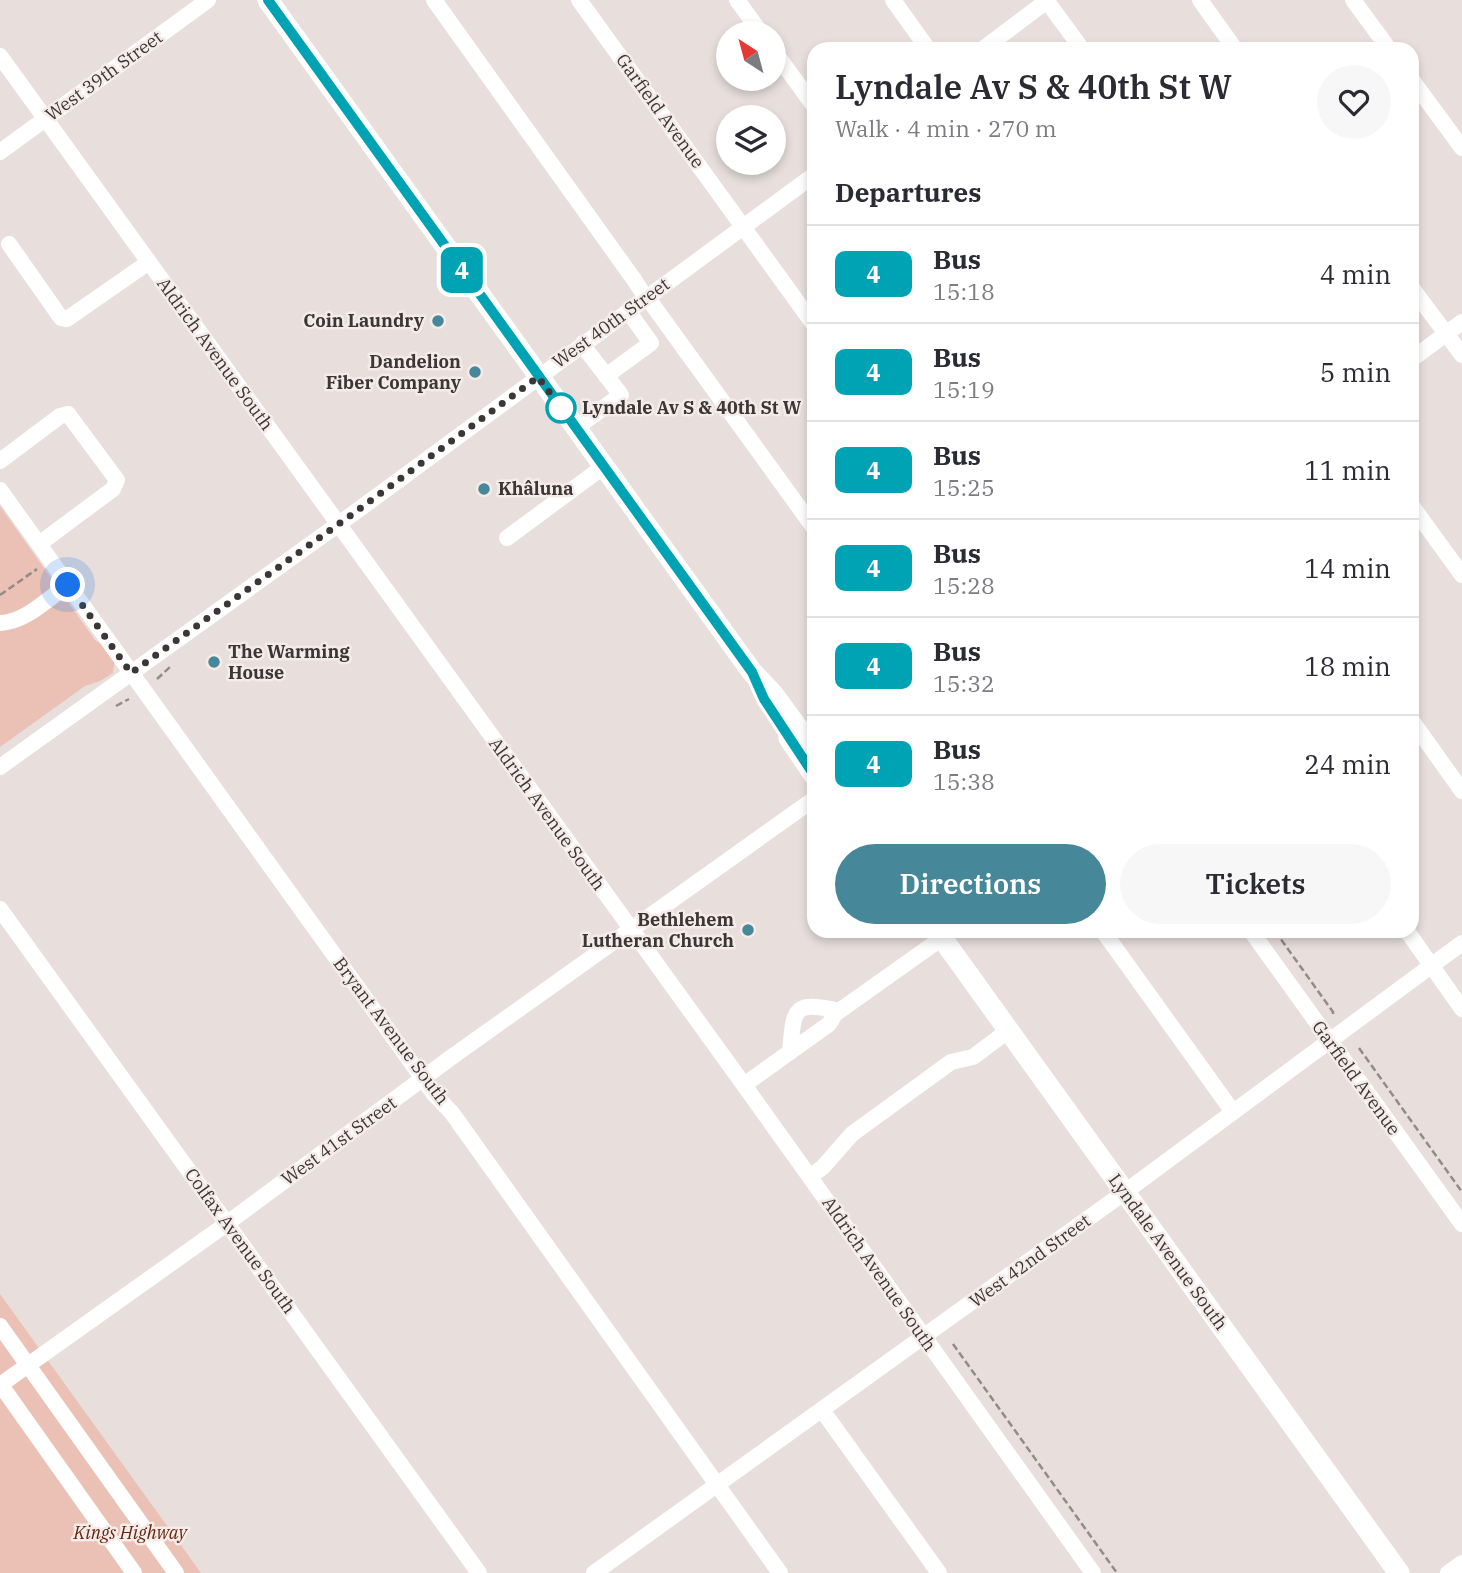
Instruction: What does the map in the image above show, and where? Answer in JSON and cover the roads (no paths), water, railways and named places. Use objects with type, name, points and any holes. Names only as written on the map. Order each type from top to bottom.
[{"type":"main road","points":[[268,0],[752,672],[773,694],[807,740]]},
{"type":"main road","points":[[752,672],[764,699],[807,764]]},
{"type":"main road","name":"Lyndale Avenue South","points":[[943,938],[1399,1573]]},
{"type":"street","name":"West 39th Street","points":[[0,152],[208,0]]},
{"type":"street","points":[[434,0],[807,518]]},
{"type":"street","name":"Garfield Avenue","points":[[579,0],[807,315]]},
{"type":"street","points":[[737,0],[752,21]]},
{"type":"street","points":[[894,0],[923,42]]},
{"type":"street","points":[[992,42],[1047,0],[1077,42]]},
{"type":"street","points":[[1200,0],[1230,42]]},
{"type":"street","points":[[1353,0],[1385,42]]},
{"type":"street","name":"Aldrich Avenue South","points":[[0,56],[744,1085],[1093,1573]]},
{"type":"street","points":[[786,68],[807,96]]},
{"type":"street","points":[[1419,90],[1462,148]]},
{"type":"street","name":"West 40th Street","points":[[0,767],[338,525],[807,180]]},
{"type":"street","points":[[9,244],[61,318],[67,319],[149,262]]},
{"type":"street","points":[[1419,297],[1462,355]]},
{"type":"street","points":[[606,376],[652,343],[628,311]]},
{"type":"street","points":[[1419,354],[1462,322]]},
{"type":"street","points":[[576,428],[621,395],[583,343]]},
{"type":"street","points":[[0,461],[60,416],[68,414],[117,480],[113,489],[39,544]]},
{"type":"street","points":[[507,538],[603,467]]},
{"type":"street","name":"Bryant Avenue South","points":[[0,490],[423,1079],[452,1113],[780,1573]]},
{"type":"street","points":[[1419,516],[1462,575]]},
{"type":"street","points":[[0,623],[23,617],[68,585]]},
{"type":"street","points":[[1419,731],[1462,791]]},
{"type":"street","name":"West 41st Street","points":[[0,1384],[807,804]]},
{"type":"street","name":"Colfax Avenue South","points":[[0,909],[479,1573]]},
{"type":"street","points":[[744,1085],[829,1024],[835,1014],[935,938]]},
{"type":"street","points":[[1108,938],[1233,1112]]},
{"type":"street","name":"Garfield Avenue","points":[[1256,938],[1462,1224]]},
{"type":"street","points":[[1412,938],[1462,1009]]},
{"type":"street","name":"West 42nd Street","points":[[594,1573],[924,1338],[1462,943]]},
{"type":"street","points":[[790,1052],[796,1013],[806,1006],[839,1011]]},
{"type":"street","points":[[810,1177],[823,1167],[852,1134],[951,1062],[973,1057],[1009,1030]]},
{"type":"street","points":[[0,1326],[176,1573]]},
{"type":"street","points":[[0,1384],[134,1573]]},
{"type":"street","points":[[822,1410],[939,1573]]},
{"type":"street","points":[[1448,1573],[1462,1563]]},
{"type":"place","name":"Coin Laundry","points":[[438,321]]},
{"type":"place","name":"Dandelion Fiber Company","points":[[475,372]]},
{"type":"place","name":"Lyndale Av S & 40th St W","points":[[561,408]]},
{"type":"place","name":"Khâluna","points":[[484,489]]},
{"type":"place","name":"The Warming House","points":[[214,662]]},
{"type":"place","name":"Bethlehem Lutheran Church","points":[[748,930]]},
{"type":"park label","name":"Kings Highway","points":[[130,1533]]}]
